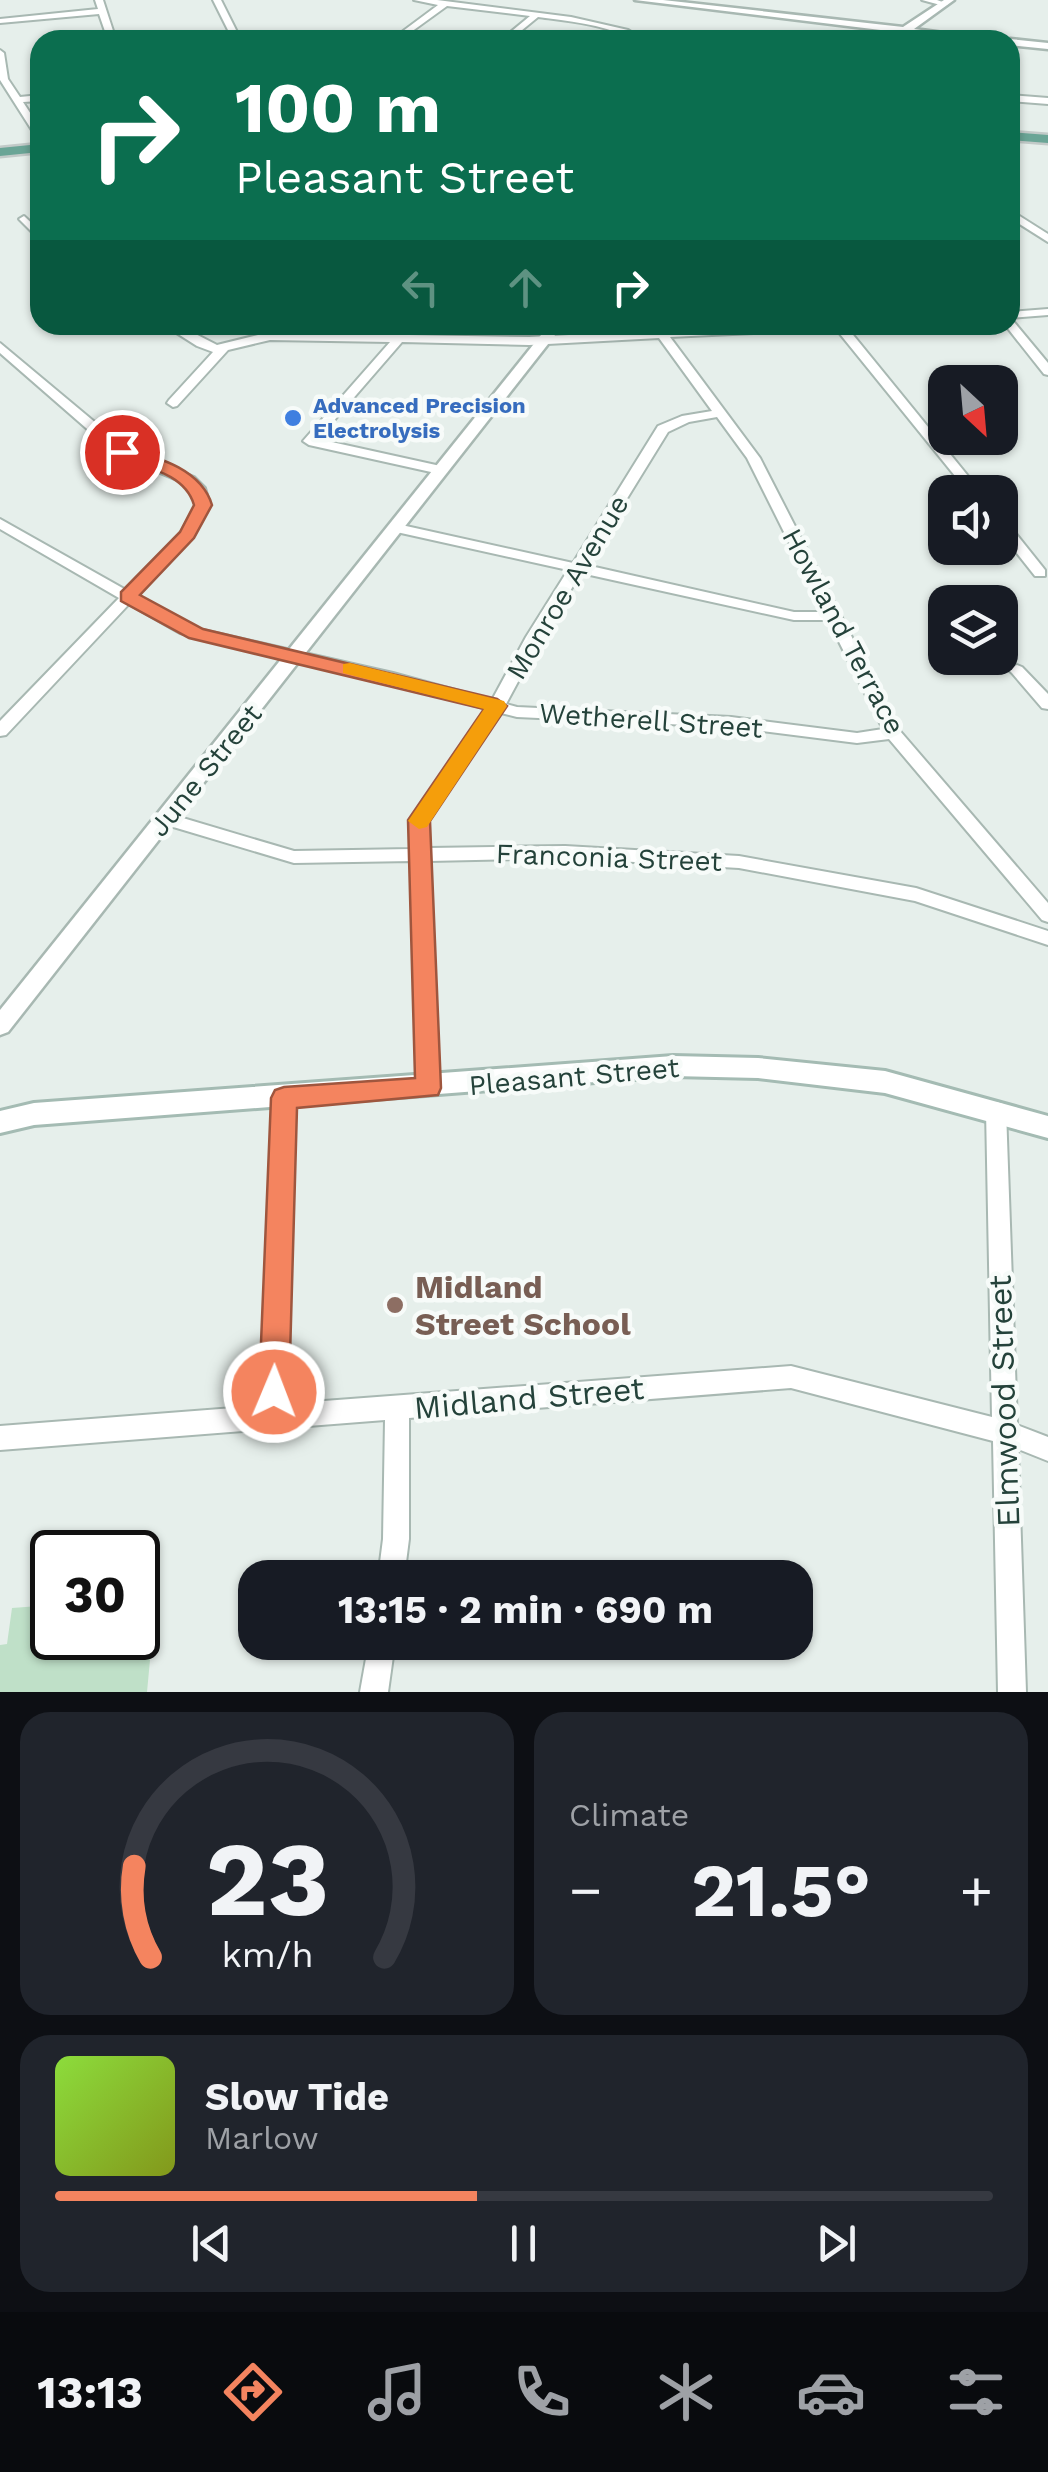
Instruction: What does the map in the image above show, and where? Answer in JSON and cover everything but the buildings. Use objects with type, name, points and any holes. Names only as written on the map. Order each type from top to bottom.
[{"type":"main road","points":[[1020,137],[1048,139]]},
{"type":"main road","points":[[0,152],[30,149]]},
{"type":"main road","name":"Pleasant Street","points":[[0,1122],[34,1114],[428,1088],[673,1066],[758,1068],[886,1082],[1048,1127]]},
{"type":"main road","name":"Pleasant Street","points":[[0,1107],[34,1114]]},
{"type":"street","points":[[99,0],[108,30]]},
{"type":"street","points":[[217,0],[232,30]]},
{"type":"street","points":[[418,0],[614,30]]},
{"type":"street","points":[[639,0],[906,30],[947,2]]},
{"type":"street","points":[[926,0],[947,2]]},
{"type":"street","points":[[409,30],[444,4]]},
{"type":"street","points":[[0,21],[102,12]]},
{"type":"street","points":[[518,30],[535,16]]},
{"type":"street","points":[[1020,43],[1046,45]]},
{"type":"street","points":[[0,53],[4,79],[30,118]]},
{"type":"street","points":[[1044,100],[1048,80]]},
{"type":"street","points":[[19,100],[30,99]]},
{"type":"street","points":[[1020,220],[1048,239]]},
{"type":"street","points":[[26,223],[30,227]]},
{"type":"street","points":[[1020,314],[1048,312]]},
{"type":"street","points":[[187,335],[208,347],[223,348],[270,336],[460,335]]},
{"type":"street","name":"June Street","points":[[0,1026],[548,335]]},
{"type":"street","name":"Howland Terrace","points":[[661,335],[766,481],[894,733],[1048,915]]},
{"type":"street","points":[[846,335],[961,475]]},
{"type":"street","points":[[1019,335],[1048,371]]},
{"type":"street","points":[[400,337],[309,441],[440,470]]},
{"type":"street","points":[[0,347],[122,452],[176,471],[198,488],[202,497],[202,509],[188,534],[0,731]]},
{"type":"street","points":[[173,403],[223,348]]},
{"type":"street","points":[[0,368],[18,363]]},
{"type":"street","name":"Monroe Avenue","points":[[428,1088],[419,820],[497,706],[576,568],[663,429],[674,422],[719,412]]},
{"type":"street","name":"Wetherell Street","points":[[0,523],[185,630],[517,712],[635,714],[857,738],[894,733]]},
{"type":"street","points":[[397,528],[794,616],[832,616]]},
{"type":"street","points":[[1018,543],[1046,575]]},
{"type":"street","points":[[1018,670],[1048,704]]},
{"type":"street","name":"Franconia Street","points":[[166,819],[294,857],[565,852],[739,862],[916,895],[1048,938]]},
{"type":"street","points":[[272,1418],[284,1098]]},
{"type":"street","name":"Elmwood Street","points":[[996,1110],[1012,1692]]},
{"type":"street","name":"Midland Street","points":[[0,1438],[791,1377],[1004,1432],[1048,1449]]},
{"type":"street","points":[[393,1560],[397,1408]]},
{"type":"street","points":[[374,1692],[379,1660]]},
{"type":"green space","points":[[30,1607],[30,1660],[150,1660],[147,1692],[0,1692],[0,1645],[7,1644],[12,1608]]},
{"type":"slow traffic","points":[[350,669],[497,706],[419,821]]},
{"type":"place","name":"Advanced Precision Electrolysis","points":[[293,418]]},
{"type":"place","name":"Midland Street School","points":[[395,1305]]},
{"type":"route","points":[[122,452],[138,461],[176,471],[198,488],[203,505],[188,534],[128,596],[196,634],[394,678],[497,706],[419,820],[428,1088],[284,1098],[274,1392]]}]
